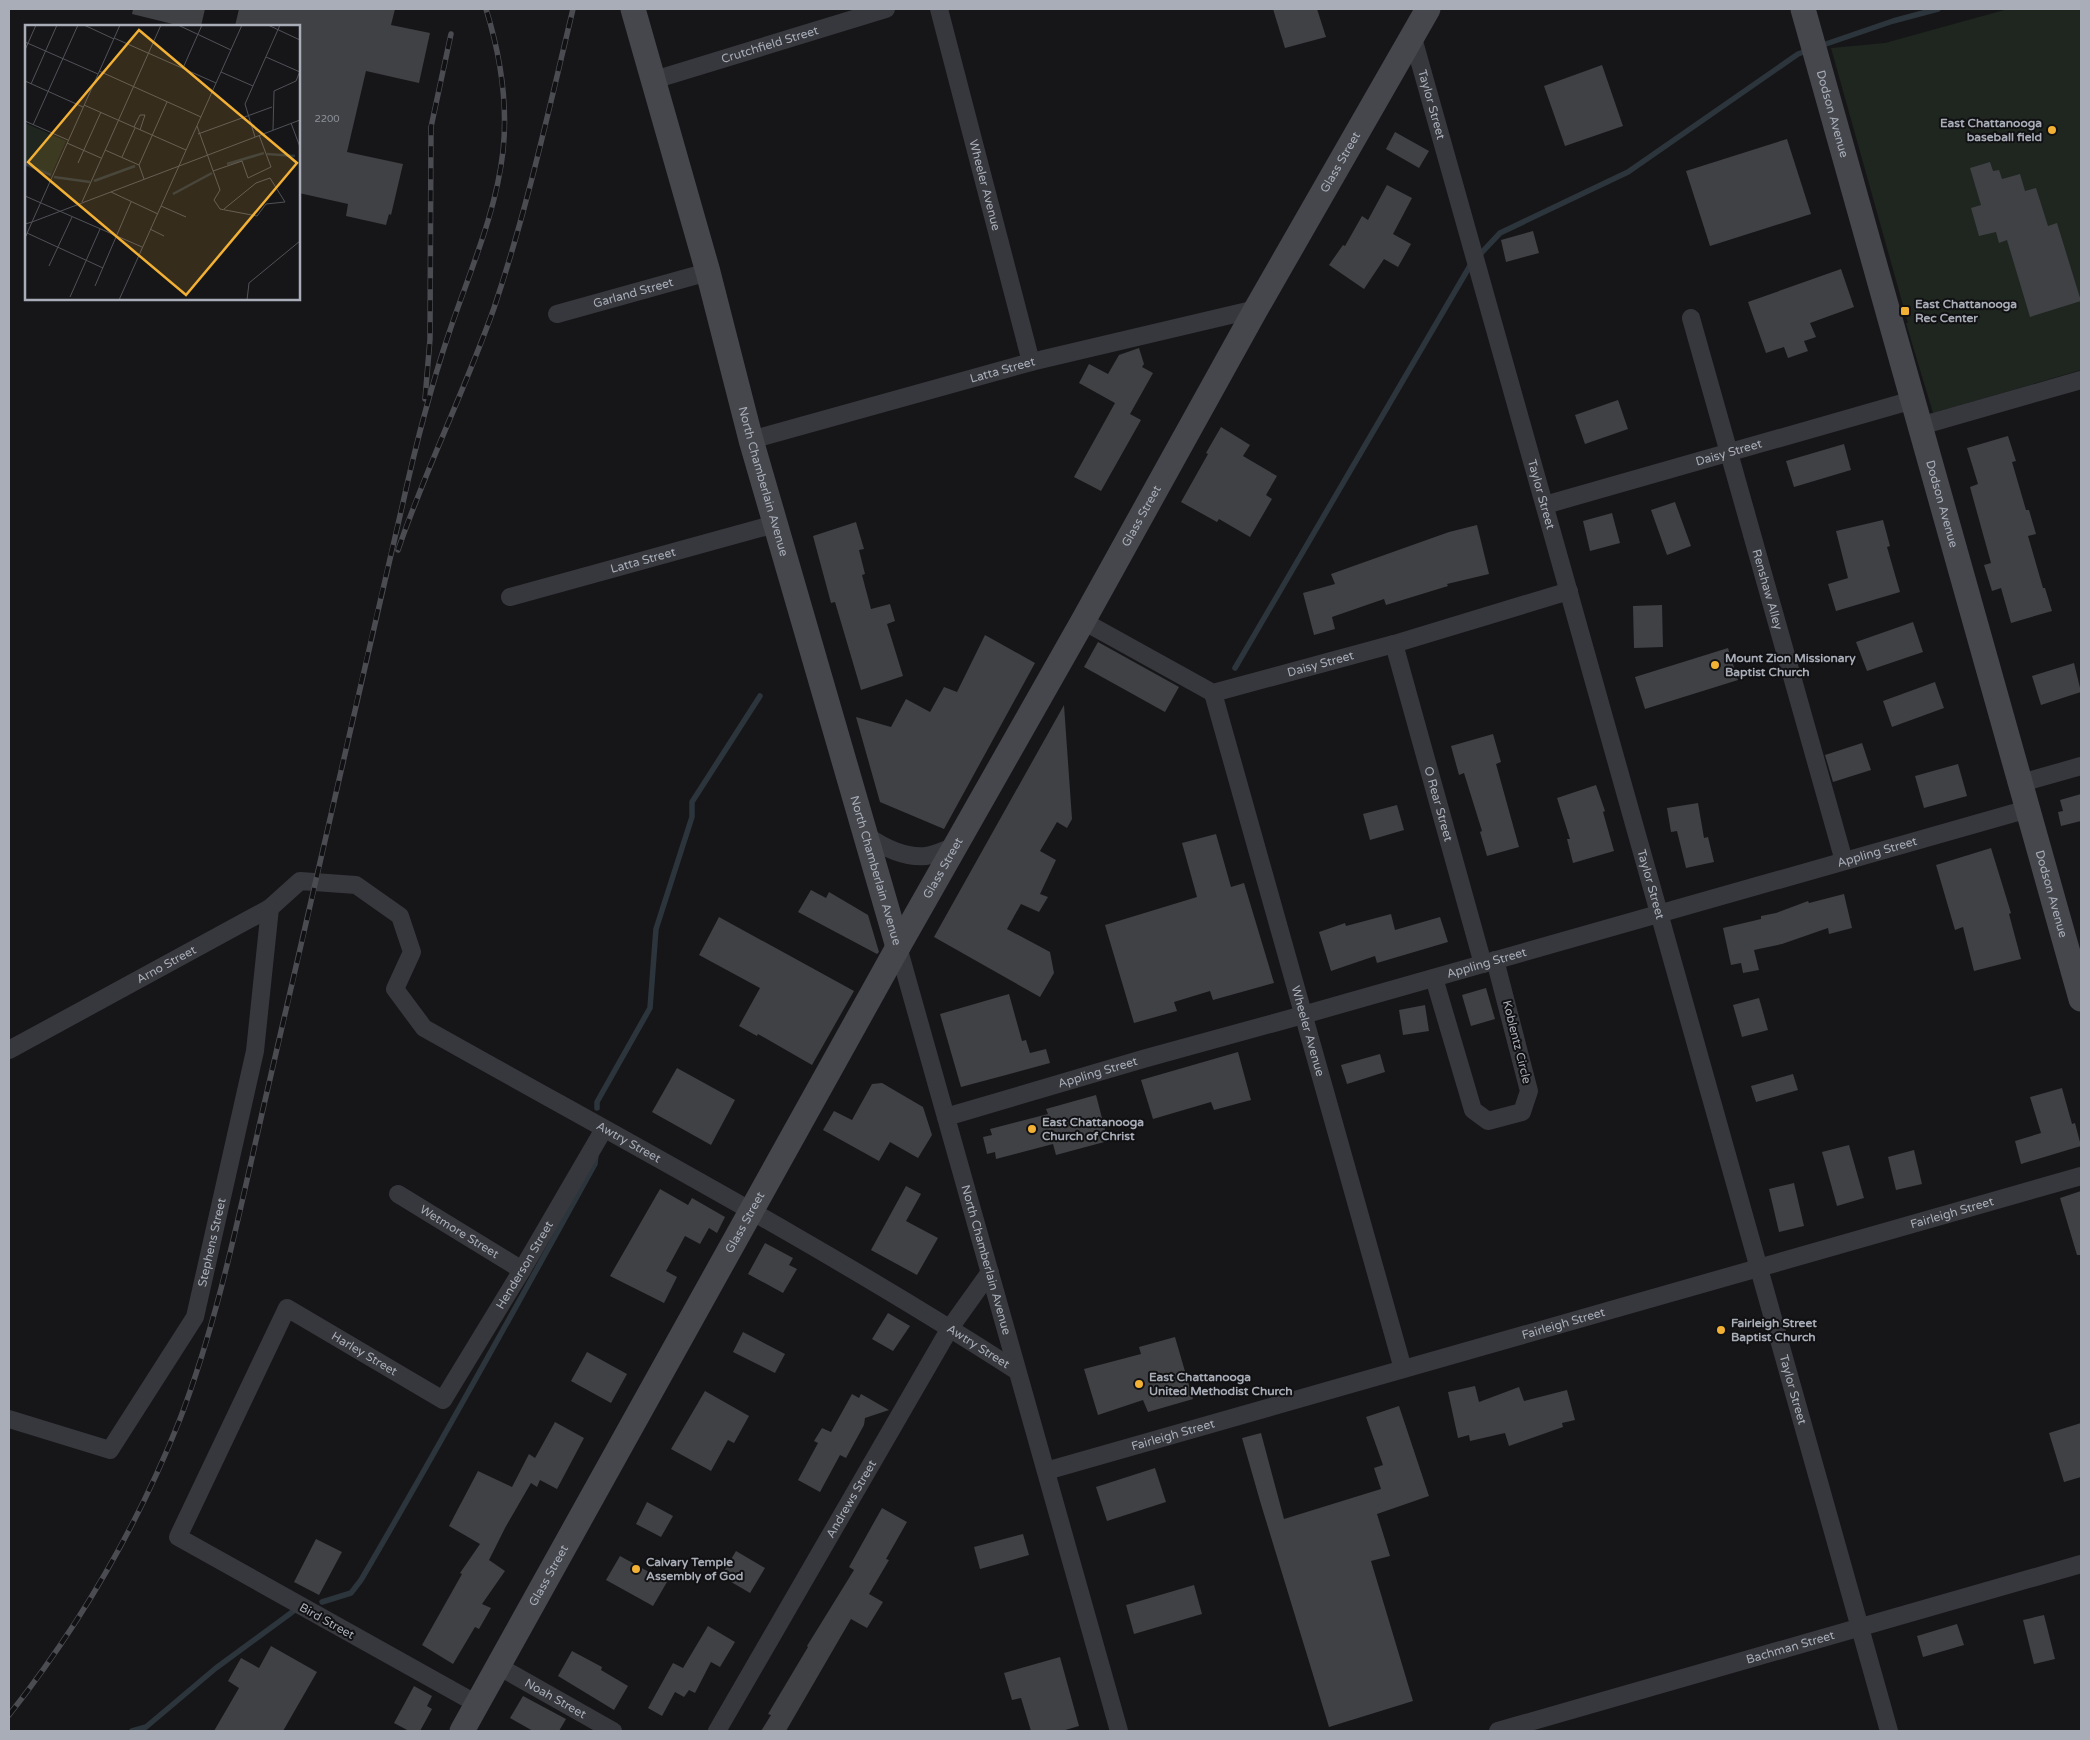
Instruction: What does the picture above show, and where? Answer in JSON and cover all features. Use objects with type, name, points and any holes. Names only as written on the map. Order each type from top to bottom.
[{"type":"street","name":"North Chamberlain Avenue","points":[[633,9],[708,272],[751,440],[867,836],[1119,1731]]},
{"type":"street","name":"Crutchfield Street","points":[[654,80],[886,9]]},
{"type":"street","name":"Wheeler Avenue","points":[[939,9],[1031,362]]},
{"type":"street","name":"Glass Street","points":[[462,1731],[898,947],[1083,622],[1256,309],[1428,9]]},
{"type":"street","name":"Dodson Avenue","points":[[1803,9],[2081,999]]},
{"type":"street","name":"Taylor Street","points":[[1413,38],[1890,1731]]},
{"type":"street","name":"Garland Street","points":[[557,314],[708,272]]},
{"type":"street","name":"Latta Street","points":[[751,440],[1031,362],[1256,309]]},
{"type":"street","name":"Renshaw Alley","points":[[1691,318],[1844,861]]},
{"type":"street","points":[[1920,426],[2081,380]]},
{"type":"street","name":"Daisy Street","points":[[1545,505],[1913,400]]},
{"type":"street","name":"Latta Street","points":[[510,598],[775,524]]},
{"type":"street","name":"Daisy Street","points":[[1213,693],[1394,644],[1569,590]]},
{"type":"street","points":[[1083,622],[1213,693]]},
{"type":"street","name":"O Rear Street","points":[[1394,644],[1489,962]]},
{"type":"street","name":"Wheeler Avenue","points":[[1213,693],[1403,1369]]},
{"type":"street","points":[[2021,783],[2081,766]]},
{"type":"street","name":"Appling Street","points":[[946,1117],[1135,1061],[1304,1015],[2028,809]]},
{"type":"street","points":[[867,836],[882,846],[903,853],[925,856],[956,846]]},
{"type":"street","name":"Arno Street","points":[[9,1050],[270,908],[300,881],[321,882]]},
{"type":"street","name":"Awtry Street","points":[[321,882],[356,886],[400,916],[412,952],[395,989],[424,1028],[752,1211],[950,1328],[1017,1371]]},
{"type":"street","name":"Stephens Street","points":[[9,1419],[110,1450],[195,1317],[255,1051],[270,908]]},
{"type":"street","name":"Koblentz Circle","points":[[1434,978],[1474,1110],[1488,1121],[1522,1112],[1529,1091],[1489,962]]},
{"type":"street","name":"Henderson Street","points":[[443,1400],[522,1270],[604,1129]]},
{"type":"street","name":"Fairleigh Street","points":[[1046,1471],[2081,1176]]},
{"type":"street","name":"Wetmore Street","points":[[398,1194],[522,1270]]},
{"type":"street","name":"Andrews Street","points":[[718,1731],[950,1328],[990,1272]]},
{"type":"street","name":"Harley Street","points":[[178,1537],[287,1308],[443,1400]]},
{"type":"street","name":"Bird Street","points":[[178,1537],[477,1704]]},
{"type":"street","name":"Bachman Street","points":[[1501,1731],[2081,1564]]},
{"type":"street","name":"Noah Street","points":[[498,1666],[613,1731]]},
{"type":"shaded area","points":[[2008,9],[2081,9],[2081,370],[1933,413],[1906,323],[1908,323],[1831,48],[1885,43]]},
{"type":"building","points":[[133,9],[205,9],[201,25],[177,25],[132,14]]},
{"type":"building","points":[[239,9],[395,9],[391,25],[430,33],[419,83],[366,71],[347,152],[403,164],[391,215],[389,214],[386,225],[346,216],[348,204],[300,193],[300,25],[235,25]]},
{"type":"building","points":[[1273,9],[1317,9],[1326,37],[1285,48]]},
{"type":"building","points":[[1602,65],[1623,126],[1565,146],[1544,86]]},
{"type":"building","points":[[1395,132],[1429,151],[1419,168],[1386,149]]},
{"type":"building","points":[[1787,139],[1811,214],[1710,246],[1686,171]]},
{"type":"building","points":[[1990,162],[1993,171],[1999,170],[2002,179],[2020,174],[2025,191],[2036,188],[2048,226],[2057,223],[2081,301],[2030,317],[2007,240],[1999,243],[1996,232],[1979,236],[1971,208],[1981,205],[1970,168]]},
{"type":"building","points":[[1387,185],[1412,198],[1393,234],[1411,244],[1398,267],[1384,259],[1364,289],[1329,265],[1343,245],[1345,246],[1362,216],[1368,220]]},
{"type":"building","points":[[1533,231],[1539,253],[1506,262],[1501,240]]},
{"type":"building","points":[[1841,269],[1854,307],[1810,323],[1816,337],[1804,341],[1808,351],[1788,358],[1784,347],[1766,353],[1748,302]]},
{"type":"building","points":[[1139,348],[1144,364],[1142,367],[1153,373],[1130,414],[1141,420],[1101,491],[1074,477],[1115,403],[1079,383],[1089,364],[1108,374],[1119,355]]},
{"type":"building","points":[[1618,400],[1628,429],[1585,444],[1575,415]]},
{"type":"building","points":[[1221,427],[1250,445],[1243,456],[1277,476],[1266,495],[1272,499],[1250,537],[1219,519],[1217,522],[1181,502]]},
{"type":"building","points":[[2008,436],[2016,461],[2012,462],[2026,510],[2029,510],[2036,534],[2028,536],[2043,588],[2045,588],[2052,611],[2011,623],[2001,588],[1992,591],[1984,565],[1991,563],[1970,487],[1978,484],[1967,448]]},
{"type":"building","points":[[1844,444],[1851,470],[1794,487],[1786,461]]},
{"type":"building","points":[[1675,502],[1691,546],[1667,555],[1651,510]]},
{"type":"building","points":[[1612,513],[1620,543],[1590,551],[1583,521]]},
{"type":"building","points":[[1883,520],[1890,546],[1887,547],[1900,592],[1836,611],[1828,584],[1848,578],[1836,531]]},
{"type":"building","points":[[856,522],[864,549],[859,550],[865,574],[862,575],[871,609],[890,604],[895,621],[887,624],[903,676],[861,690],[835,602],[831,603],[813,536]]},
{"type":"building","points":[[1477,525],[1489,574],[1447,584],[1448,586],[1386,605],[1384,599],[1332,617],[1335,629],[1314,635],[1303,593],[1335,584],[1331,574],[1449,532]]},
{"type":"building","points":[[1662,605],[1663,647],[1634,648],[1633,606]]},
{"type":"building","points":[[1913,622],[1923,652],[1867,671],[1856,642]]},
{"type":"building","points":[[985,635],[1035,663],[944,829],[880,802],[856,717],[891,727],[906,699],[930,712],[944,687],[957,692]]},
{"type":"building","points":[[1098,642],[1179,687],[1165,712],[1084,667]]},
{"type":"building","points":[[1728,648],[1738,680],[1645,709],[1635,677]]},
{"type":"building","points":[[2074,663],[2081,692],[2041,705],[2032,676]]},
{"type":"building","points":[[1935,682],[1944,708],[1892,727],[1883,701]]},
{"type":"building","points":[[1064,705],[1072,819],[1067,828],[1057,822],[1040,851],[1056,860],[1040,894],[1048,897],[1039,912],[1021,904],[1007,929],[1050,952],[1054,973],[1040,997],[934,937]]},
{"type":"building","points":[[1493,734],[1501,762],[1496,764],[1519,847],[1487,856],[1480,832],[1482,831],[1464,773],[1459,775],[1451,746]]},
{"type":"building","points":[[1862,743],[1871,770],[1833,782],[1825,755]]},
{"type":"building","points":[[1958,764],[1967,796],[1924,808],[1915,776]]},
{"type":"building","points":[[1596,785],[1605,811],[1603,812],[1614,851],[1573,863],[1567,839],[1570,839],[1557,798]]},
{"type":"building","points":[[2081,794],[2081,821],[2061,826],[2058,812],[2063,811],[2060,800]]},
{"type":"building","points":[[1698,803],[1704,838],[1708,837],[1714,862],[1686,868],[1677,831],[1671,832],[1667,808]]},
{"type":"building","points":[[1397,805],[1404,830],[1370,840],[1363,814]]},
{"type":"building","points":[[1216,834],[1231,887],[1244,883],[1274,983],[1213,1000],[1210,991],[1174,1002],[1177,1011],[1134,1023],[1105,925],[1197,897],[1182,843]]},
{"type":"building","points":[[1991,848],[2011,913],[2009,914],[2021,959],[1974,971],[1963,927],[1955,930],[1936,865]]},
{"type":"building","points":[[811,890],[826,898],[829,892],[868,915],[879,952],[877,954],[798,912]]},
{"type":"building","points":[[1844,894],[1852,928],[1829,934],[1828,928],[1782,944],[1754,950],[1759,970],[1743,973],[1741,963],[1731,965],[1723,928],[1761,919],[1761,916],[1776,913],[1808,901],[1809,903]]},
{"type":"building","points":[[1391,914],[1395,930],[1440,917],[1448,942],[1377,963],[1375,956],[1331,971],[1319,932],[1345,923],[1346,926]]},
{"type":"building","points":[[719,917],[854,991],[812,1065],[758,1034],[757,1036],[739,1026],[760,988],[699,955]]},
{"type":"building","points":[[1486,988],[1495,1019],[1471,1026],[1462,995]]},
{"type":"building","points":[[1009,994],[1022,1041],[1026,1040],[1030,1053],[1046,1049],[1050,1063],[961,1087],[940,1014]]},
{"type":"building","points":[[1759,998],[1768,1030],[1742,1037],[1733,1005]]},
{"type":"building","points":[[1425,1005],[1429,1031],[1403,1035],[1399,1010]]},
{"type":"building","points":[[1238,1052],[1251,1100],[1214,1110],[1211,1102],[1153,1119],[1141,1080]]},
{"type":"building","points":[[1380,1054],[1385,1072],[1347,1084],[1341,1065]]},
{"type":"building","points":[[677,1068],[735,1100],[711,1145],[652,1112]]},
{"type":"building","points":[[1793,1074],[1798,1090],[1756,1102],[1751,1086]]},
{"type":"building","points":[[882,1083],[923,1107],[932,1135],[918,1158],[890,1142],[879,1161],[823,1130],[834,1111],[852,1120],[872,1084]]},
{"type":"building","points":[[2062,1088],[2072,1124],[2075,1123],[2081,1146],[2021,1164],[2015,1141],[2041,1133],[2030,1097]]},
{"type":"building","points":[[1096,1095],[1108,1141],[1056,1155],[1053,1144],[996,1159],[995,1152],[987,1154],[983,1137],[992,1135],[990,1129],[1048,1114],[1046,1109]]},
{"type":"building","points":[[1849,1145],[1864,1198],[1837,1206],[1822,1152]]},
{"type":"building","points":[[1914,1150],[1922,1184],[1896,1190],[1888,1157]]},
{"type":"building","points":[[1794,1183],[1804,1226],[1779,1232],[1769,1189]]},
{"type":"building","points":[[906,1186],[921,1194],[906,1221],[938,1238],[917,1275],[871,1250]]},
{"type":"building","points":[[660,1189],[688,1205],[692,1198],[725,1217],[717,1233],[709,1228],[700,1244],[685,1236],[666,1271],[677,1277],[664,1303],[610,1276]]},
{"type":"building","points":[[2081,1191],[2081,1255],[2077,1255],[2060,1198]]},
{"type":"building","points":[[765,1243],[793,1258],[789,1265],[797,1269],[783,1293],[748,1274]]},
{"type":"building","points":[[888,1313],[910,1326],[893,1351],[872,1339]]},
{"type":"building","points":[[743,1332],[785,1354],[775,1373],[733,1352]]},
{"type":"building","name":"East Chattanooga United Methodist Church","points":[[1175,1337],[1193,1399],[1148,1412],[1143,1400],[1098,1415],[1084,1369],[1141,1354],[1139,1347]]},
{"type":"building","points":[[587,1352],[627,1374],[611,1403],[571,1381]]},
{"type":"building","points":[[1475,1386],[1479,1402],[1519,1387],[1524,1401],[1567,1390],[1575,1420],[1562,1423],[1563,1427],[1509,1446],[1505,1433],[1470,1441],[1469,1435],[1458,1438],[1448,1392]]},
{"type":"building","points":[[705,1391],[749,1416],[734,1443],[728,1440],[711,1471],[671,1449]]},
{"type":"building","points":[[852,1394],[859,1398],[861,1394],[889,1410],[865,1418],[864,1425],[846,1458],[840,1455],[820,1492],[798,1480],[818,1443],[814,1441],[822,1428],[831,1432]]},
{"type":"building","points":[[1399,1406],[1429,1496],[1377,1514],[1390,1556],[1371,1561],[1413,1701],[1329,1727],[1242,1438],[1261,1433],[1284,1519],[1381,1489],[1374,1468],[1383,1465],[1366,1417]]},
{"type":"building","points":[[555,1422],[584,1438],[557,1489],[540,1480],[537,1487],[531,1483],[489,1560],[505,1571],[482,1604],[491,1608],[479,1629],[475,1627],[453,1664],[422,1645],[462,1574],[460,1573],[480,1544],[449,1526],[478,1471],[512,1487],[529,1454],[535,1458]]},
{"type":"building","points":[[2081,1423],[2081,1477],[2064,1482],[2049,1433]]},
{"type":"building","points":[[1155,1468],[1166,1502],[1107,1521],[1096,1487]]},
{"type":"building","points":[[647,1502],[673,1516],[661,1537],[636,1524]]},
{"type":"building","points":[[882,1508],[907,1522],[886,1559],[889,1560],[869,1594],[883,1602],[867,1628],[851,1619],[786,1731],[761,1731],[771,1715],[768,1714],[807,1646],[854,1570],[849,1567]]},
{"type":"building","points":[[1023,1534],[1029,1555],[980,1569],[974,1547]]},
{"type":"building","points":[[316,1539],[342,1552],[319,1595],[294,1582]]},
{"type":"building","points":[[736,1551],[765,1568],[750,1593],[721,1576]]},
{"type":"building","points":[[620,1556],[667,1582],[653,1606],[606,1580]]},
{"type":"building","points":[[1194,1585],[1202,1614],[1134,1634],[1126,1605]]},
{"type":"building","points":[[2044,1615],[2055,1659],[2034,1664],[2023,1620]]},
{"type":"building","points":[[1957,1624],[1964,1645],[1923,1657],[1917,1636]]},
{"type":"building","points":[[708,1626],[735,1642],[720,1667],[711,1662],[695,1693],[689,1690],[684,1697],[675,1692],[662,1716],[648,1708],[673,1663],[683,1668]]},
{"type":"building","points":[[271,1646],[317,1672],[283,1731],[214,1731],[239,1688],[228,1681],[241,1658],[259,1668]]},
{"type":"building","points":[[572,1651],[602,1667],[601,1670],[628,1686],[614,1710],[558,1676]]},
{"type":"building","points":[[1060,1657],[1079,1726],[1062,1731],[1031,1731],[1021,1698],[1012,1700],[1004,1673]]},
{"type":"building","points":[[414,1686],[432,1696],[427,1706],[432,1709],[420,1731],[409,1731],[394,1723]]},
{"type":"building","points":[[523,1696],[566,1719],[559,1731],[533,1731],[510,1718]]},
{"type":"waterway","points":[[1820,46],[1893,21],[1938,9]]},
{"type":"waterway","points":[[1235,668],[1471,264],[1500,233],[1628,172],[1798,54],[1809,50]]},
{"type":"waterway","points":[[597,1108],[597,1102],[650,1008],[656,929],[692,817],[692,802],[760,696]]},
{"type":"waterway","points":[[322,1602],[351,1593],[361,1580],[595,1164],[596,1155]]},
{"type":"waterway","points":[[132,1731],[146,1727],[216,1668],[295,1610]]},
{"type":"railway","points":[[9,1715],[60,1646],[126,1536],[146,1497],[180,1419],[208,1336],[241,1208],[429,397],[481,243],[494,198],[503,151],[504,97],[499,61],[486,9]]},
{"type":"railway","points":[[398,550],[471,369],[506,271],[527,197],[573,9]]},
{"type":"railway","points":[[425,399],[430,339],[431,127],[451,34]]},
{"type":"place","name":"East Chattanooga baseball field","points":[[2052,130]]},
{"type":"place","name":"East Chattanooga Rec Center","points":[[1905,311]]},
{"type":"place","name":"Mount Zion Missionary Baptist Church","points":[[1715,665]]},
{"type":"place","name":"East Chattanooga Church of Christ","points":[[1032,1129]]},
{"type":"place","name":"Fairleigh Street Baptist Church","points":[[1721,1330]]},
{"type":"place","name":"East Chattanooga United Methodist Church","points":[[1139,1384]]},
{"type":"place","name":"Calvary Temple Assembly of God","points":[[636,1569]]}]
